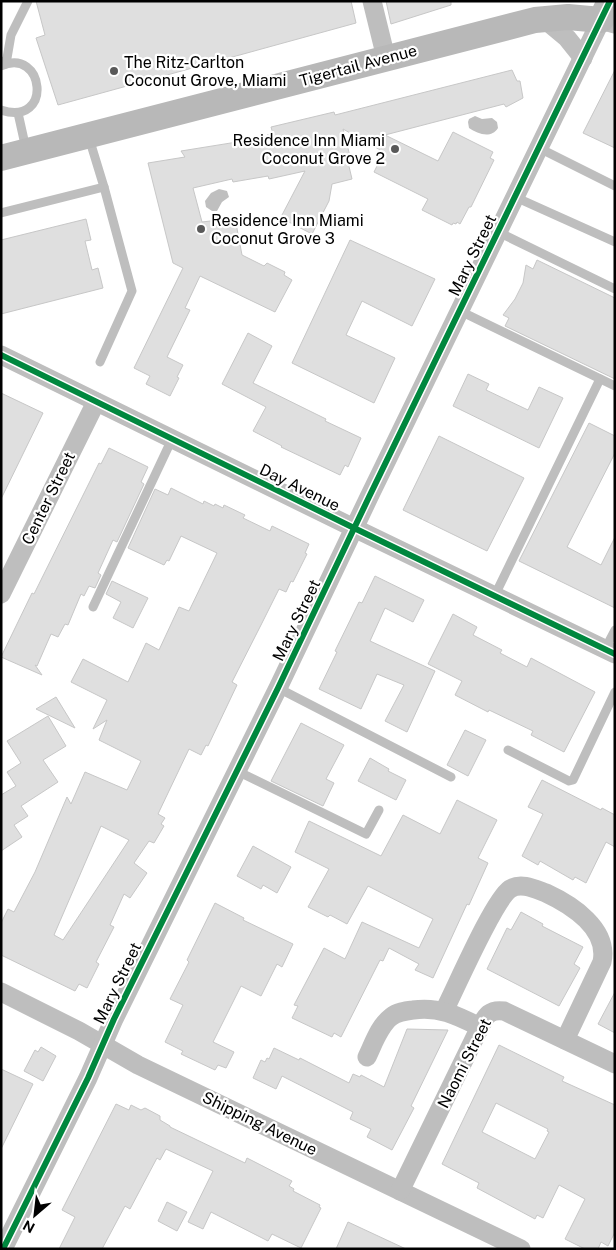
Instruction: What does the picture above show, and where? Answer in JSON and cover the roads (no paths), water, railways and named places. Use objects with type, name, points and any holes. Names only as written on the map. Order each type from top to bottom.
[{"type":"street","points":[[372,1],[386,58]]},
{"type":"street","name":"Tigertail Avenue","points":[[1,158],[543,18],[609,15]]},
{"type":"street","name":"Mary Street","points":[[3,1249],[278,688],[583,58],[609,15]]},
{"type":"street","points":[[543,18],[561,32],[583,58]]},
{"type":"street","name":"Day Avenue","points":[[1,355],[610,651]]},
{"type":"street","name":"Center Street","points":[[1,594],[96,402]]},
{"type":"street","points":[[444,1011],[503,895],[516,887],[529,887],[573,907],[586,919],[601,942],[604,955],[602,962],[565,1040]]},
{"type":"street","name":"Shipping Avenue","points":[[1,992],[103,1044],[138,1065],[521,1249]]},
{"type":"street","points":[[367,1057],[384,1024],[397,1013],[426,1008],[444,1011],[480,1027]]},
{"type":"street","name":"Naomi Street","points":[[400,1192],[480,1027],[489,1013],[500,1011],[615,1064]]},
{"type":"lane","points":[[1,110],[12,114],[30,108],[35,101],[39,88],[37,79],[30,69],[22,64],[3,64],[11,35],[28,1]]},
{"type":"lane","points":[[18,113],[27,151]]},
{"type":"lane","points":[[89,135],[132,291],[100,362]]},
{"type":"lane","points":[[539,148],[615,186]]},
{"type":"lane","points":[[1,213],[104,187]]},
{"type":"lane","points":[[515,197],[615,242]]},
{"type":"lane","points":[[498,232],[615,289]]},
{"type":"lane","points":[[460,311],[615,386]]},
{"type":"lane","points":[[495,595],[600,379]]},
{"type":"lane","points":[[92,606],[172,439]]},
{"type":"lane","points":[[610,651],[615,630]]},
{"type":"lane","points":[[278,688],[450,777]]},
{"type":"lane","points":[[508,750],[570,781],[573,780],[615,692]]},
{"type":"lane","points":[[237,771],[366,834],[379,810]]},
{"type":"place","name":"The Ritz-Carlton Coconut Grove, Miami","points":[[114,71]]},
{"type":"place","name":"Residence Inn Miami Coconut Grove 2","points":[[395,149]]},
{"type":"place","name":"Residence Inn Miami Coconut Grove 3","points":[[201,229]]}]
